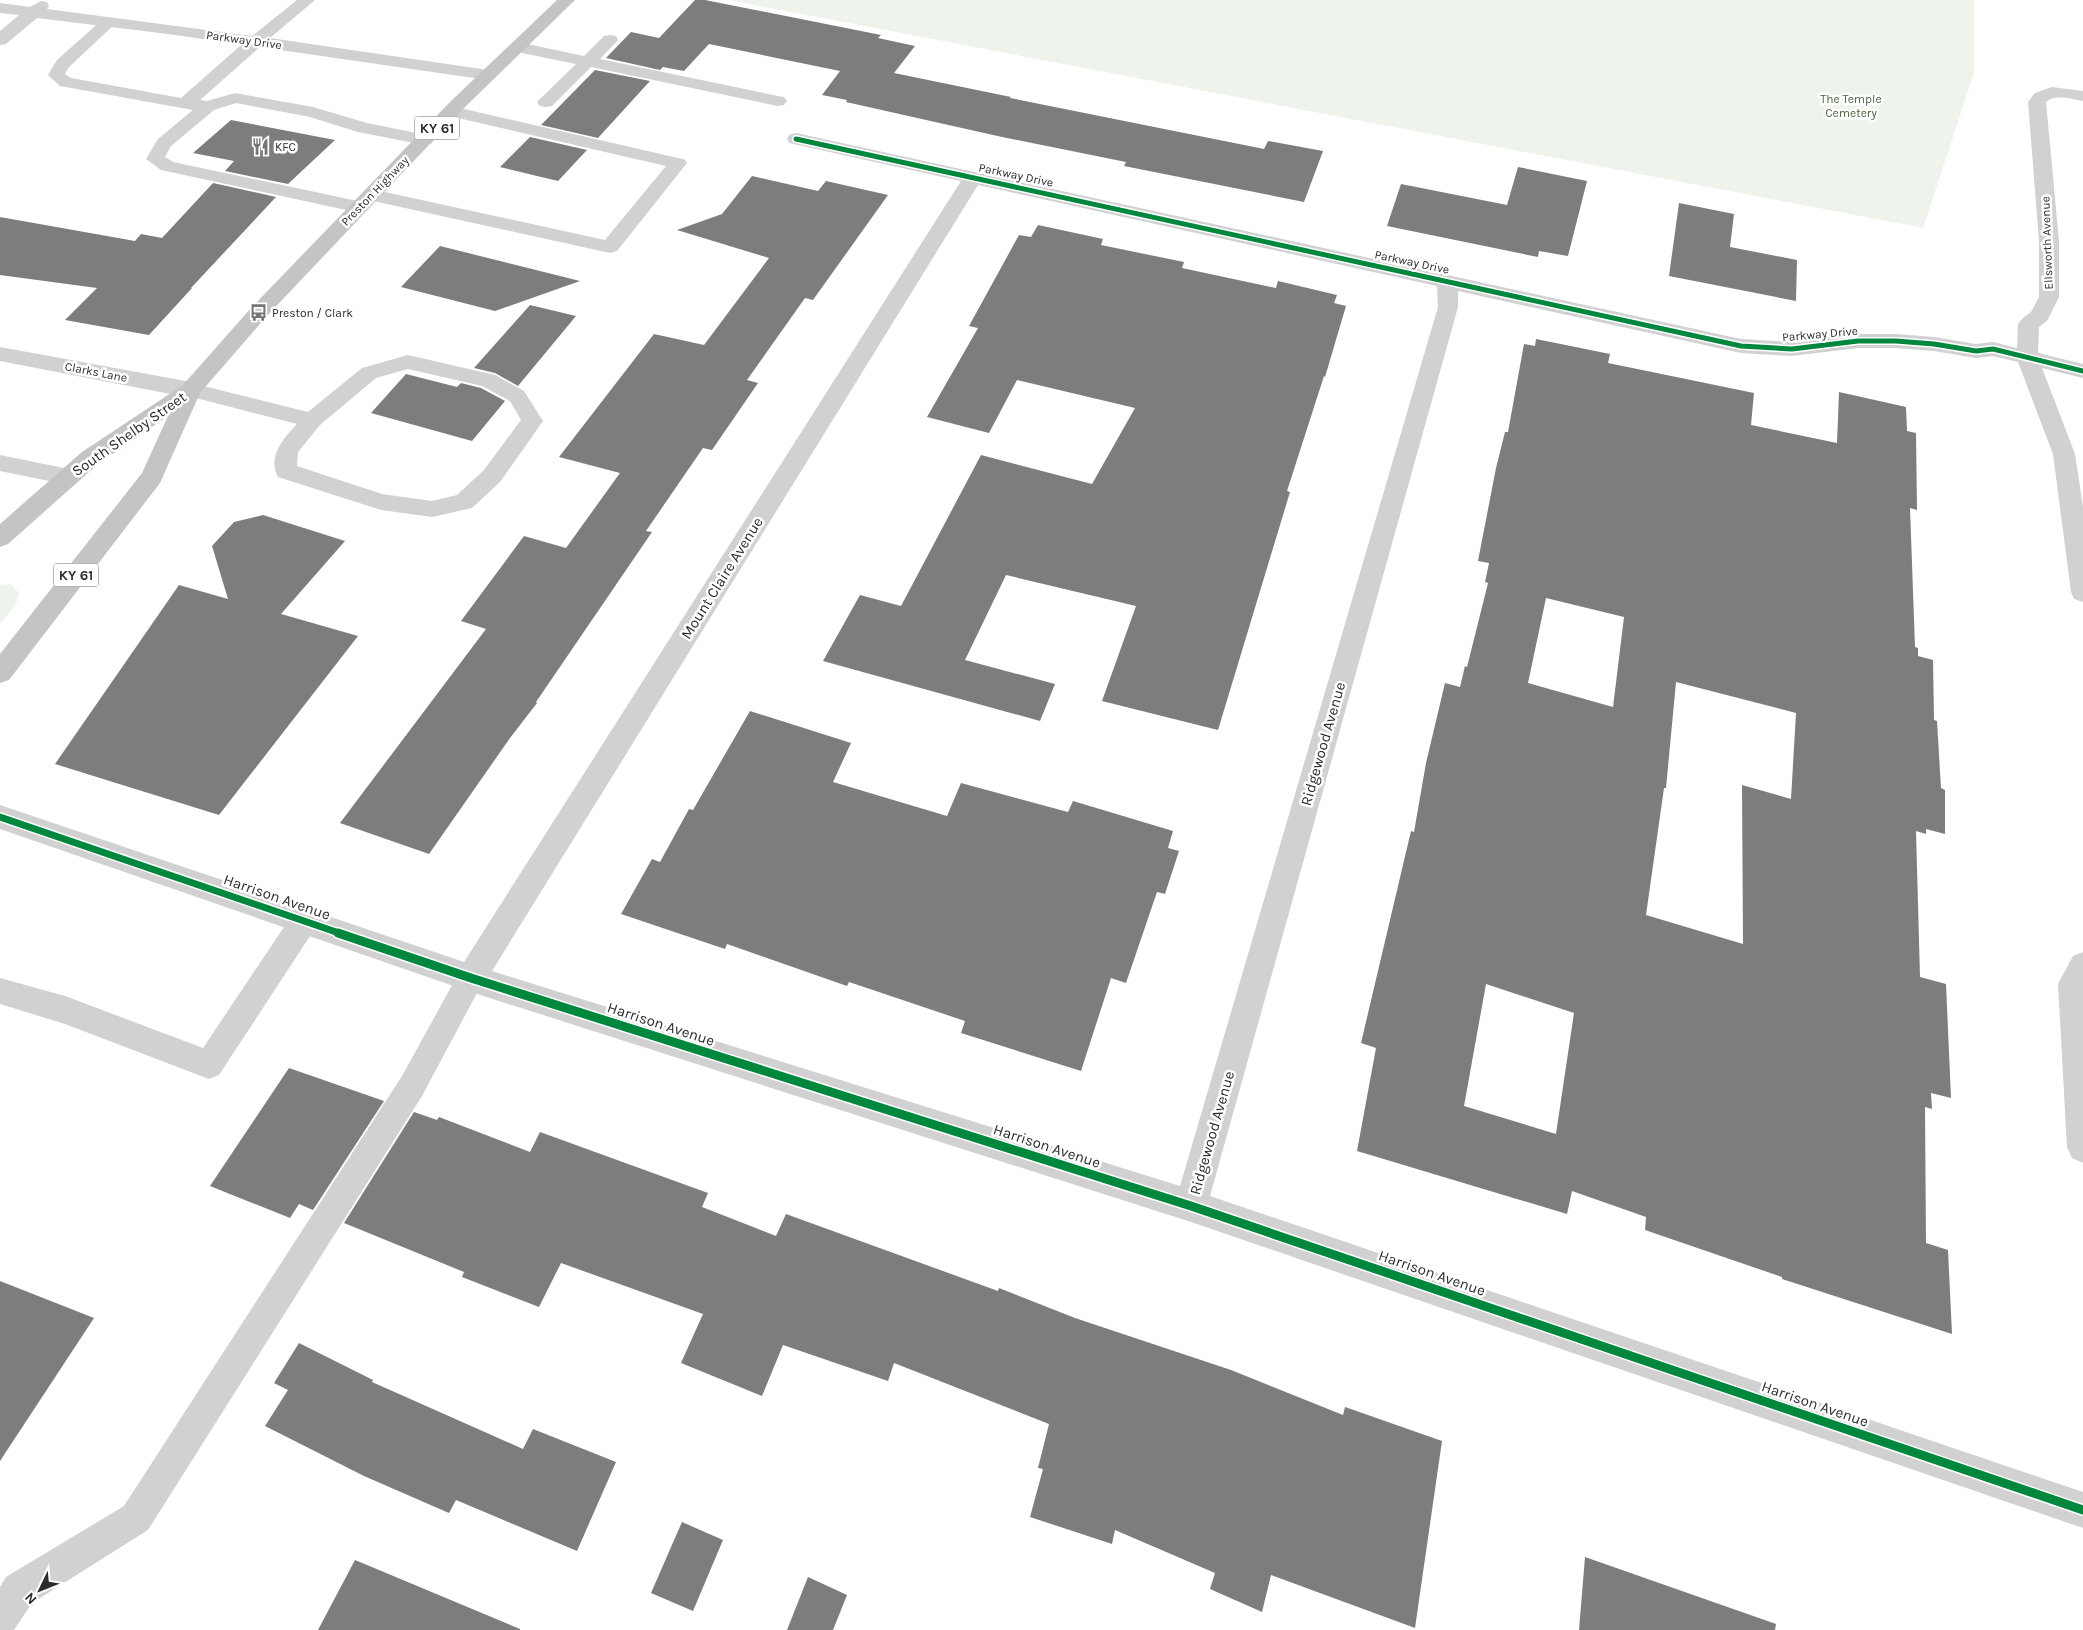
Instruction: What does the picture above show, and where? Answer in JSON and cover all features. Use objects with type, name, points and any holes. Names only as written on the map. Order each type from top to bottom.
[{"type":"main road","name":"Preston Highway","points":[[191,390],[258,313],[452,111],[567,0]]},
{"type":"main road","name":"South Shelby Street","points":[[0,538],[90,458],[191,390]]},
{"type":"main road","name":"KY 61","points":[[0,673],[152,478],[191,390]]},
{"type":"street","points":[[0,40],[48,0]]},
{"type":"street","points":[[255,42],[307,0]]},
{"type":"street","name":"Parkway Drive","points":[[0,8],[488,75]]},
{"type":"street","name":"Ellsworth Avenue","points":[[2083,96],[2056,92],[2046,93],[2037,102],[2049,241],[2049,297],[2040,316],[2029,324],[2027,357],[2064,454],[2083,592]]},
{"type":"street","name":"Parkway Drive","points":[[796,138],[1741,346],[1792,349],[1858,341],[1896,341],[1934,344],[1976,351],[1993,350],[2083,372]]},
{"type":"street","name":"Mount Claire Avenue","points":[[471,978],[973,177]]},
{"type":"street","name":"Ridgewood Avenue","points":[[1191,1206],[1448,307],[1446,281]]},
{"type":"street","name":"Clarks Lane","points":[[0,354],[191,390]]},
{"type":"street","name":"Harrison Avenue","points":[[0,817],[471,978],[1191,1206],[2083,1510]]},
{"type":"street","points":[[2083,966],[2073,984],[2083,1147]]},
{"type":"lane","points":[[109,22],[63,64],[56,75],[66,82],[186,104],[208,106],[235,98],[313,112],[364,128],[425,140]]},
{"type":"lane","points":[[546,102],[610,40]]},
{"type":"lane","points":[[186,104],[255,42]]},
{"type":"lane","points":[[518,48],[778,101]]},
{"type":"lane","points":[[208,106],[164,143],[155,159],[167,166],[610,247],[678,163],[452,111]]},
{"type":"lane","points":[[408,362],[488,380],[517,396],[532,421],[492,476],[464,502],[432,509],[381,502],[286,471],[287,450],[312,420],[369,373],[408,362]]},
{"type":"lane","points":[[191,390],[312,420]]},
{"type":"lane","points":[[0,462],[69,477]]},
{"type":"lane","points":[[0,991],[65,1010],[209,1065],[304,922]]},
{"type":"lane","points":[[0,1618],[19,1590],[136,1518],[412,1086],[471,978]]},
{"type":"green space","name":"The Temple Cemetery","points":[[728,0],[1974,0],[1974,73],[1923,228]]},
{"type":"green space","points":[[11,584],[19,593],[16,604],[0,624],[0,585]]},
{"type":"building","points":[[695,0],[705,0],[881,35],[878,38],[915,46],[894,73],[1264,149],[1268,141],[1323,151],[1304,202],[1124,166],[1126,162],[1002,137],[822,95],[840,71],[709,44],[684,71],[663,67],[660,70],[606,58],[631,32],[659,38]]},
{"type":"building","points":[[595,70],[650,81],[598,138],[541,125]]},
{"type":"building","points":[[231,120],[335,140],[288,184],[225,171],[234,161],[193,153]]},
{"type":"building","points":[[530,137],[587,150],[558,181],[500,167]]},
{"type":"building","points":[[1518,167],[1587,181],[1568,256],[1539,251],[1538,257],[1387,226],[1401,184],[1507,205]]},
{"type":"building","points":[[752,176],[818,191],[826,181],[888,195],[813,300],[805,298],[747,380],[758,383],[712,450],[703,448],[646,531],[652,532],[537,703],[510,738],[429,854],[340,823],[486,629],[461,621],[524,536],[566,548],[620,473],[559,457],[654,334],[704,345],[769,258],[677,230],[722,214]]},
{"type":"building","points":[[213,183],[276,197],[149,335],[65,320],[97,288],[0,275],[0,217],[135,241],[141,234],[162,238]]},
{"type":"building","points":[[1679,203],[1734,214],[1730,247],[1797,260],[1796,301],[1669,276]]},
{"type":"building","points":[[1038,225],[1103,239],[1101,245],[1184,262],[1182,268],[1276,288],[1278,281],[1337,295],[1334,303],[1346,306],[1325,377],[1287,491],[1290,492],[1218,730],[1102,701],[1136,606],[1006,575],[965,660],[1055,684],[1040,721],[823,661],[860,595],[901,606],[981,455],[1092,484],[1135,408],[1017,380],[989,433],[927,417],[978,328],[969,326],[1019,235],[1031,237]]},
{"type":"building","points":[[440,246],[580,281],[495,311],[401,287]]},
{"type":"building","points":[[530,305],[576,316],[518,386],[495,373],[474,368]]},
{"type":"building","points":[[1536,339],[1610,354],[1608,363],[1754,393],[1751,425],[1837,443],[1839,392],[1906,407],[1907,431],[1916,433],[1917,510],[1910,508],[1915,647],[1918,648],[1918,656],[1933,660],[1934,720],[1937,721],[1941,788],[1945,790],[1945,834],[1926,829],[1926,834],[1916,831],[1920,977],[1946,984],[1951,1098],[1931,1093],[1932,1109],[1925,1107],[1926,1243],[1948,1250],[1952,1334],[1782,1279],[1782,1277],[1645,1230],[1646,1217],[1572,1191],[1567,1214],[1357,1151],[1376,1048],[1361,1043],[1411,831],[1414,832],[1426,763],[1445,683],[1460,687],[1465,666],[1467,667],[1488,583],[1485,582],[1489,563],[1478,561],[1496,468],[1505,432],[1508,432],[1524,344],[1535,346]],"holes":[[[1546,598],[1624,617],[1613,707],[1528,683]],[[1676,682],[1796,713],[1791,799],[1742,785],[1743,944],[1646,915],[1664,788],[1666,788]],[[1486,984],[1574,1013],[1556,1134],[1464,1106]]]},
{"type":"building","points":[[406,374],[457,387],[461,383],[481,388],[505,401],[472,441],[371,413]]},
{"type":"building","points":[[263,515],[345,541],[281,614],[358,636],[219,815],[55,764],[179,585],[228,599],[212,546],[234,522]]},
{"type":"building","points":[[750,711],[851,743],[833,782],[947,816],[961,783],[1068,812],[1073,801],[1173,831],[1168,848],[1179,851],[1165,894],[1157,892],[1126,983],[1111,978],[1081,1071],[961,1033],[965,1021],[849,982],[847,986],[727,944],[725,949],[621,914],[652,859],[660,862],[689,809],[693,810]]},
{"type":"building","points":[[289,1068],[384,1101],[313,1210],[299,1204],[290,1218],[210,1186]]},
{"type":"building","points":[[414,1112],[437,1120],[439,1117],[530,1152],[540,1132],[708,1193],[702,1207],[776,1236],[786,1214],[998,1291],[999,1288],[1075,1318],[1231,1370],[1343,1415],[1345,1407],[1442,1441],[1415,1628],[1271,1575],[1262,1612],[1210,1589],[1215,1573],[1115,1530],[1112,1544],[1030,1517],[1043,1469],[1038,1468],[1049,1424],[894,1363],[888,1381],[783,1345],[762,1396],[681,1363],[703,1314],[561,1263],[539,1307],[462,1277],[464,1272],[344,1223]]},
{"type":"building","points":[[0,1281],[94,1318],[0,1461]]},
{"type":"building","points":[[299,1343],[373,1380],[372,1382],[523,1449],[533,1429],[616,1462],[577,1551],[456,1500],[449,1513],[364,1476],[265,1426],[288,1390],[274,1383]]},
{"type":"building","points":[[682,1522],[723,1540],[693,1611],[651,1593]]},
{"type":"building","points":[[1585,1557],[1776,1624],[1775,1630],[1579,1630]]},
{"type":"building","points":[[355,1560],[520,1629],[520,1630],[318,1630]]},
{"type":"building","points":[[808,1577],[847,1595],[833,1630],[787,1630]]},
{"type":"cycle path","points":[[796,139],[1741,346],[1792,349],[1858,341],[1896,341],[1934,344],[1976,351],[1993,349],[2083,371]]},
{"type":"cycle path","points":[[0,817],[471,978],[1191,1206],[2083,1510]]},
{"type":"place","name":"KFC","points":[[261,147]]},
{"type":"place","name":"Preston / Clark","points":[[258,313]]}]
